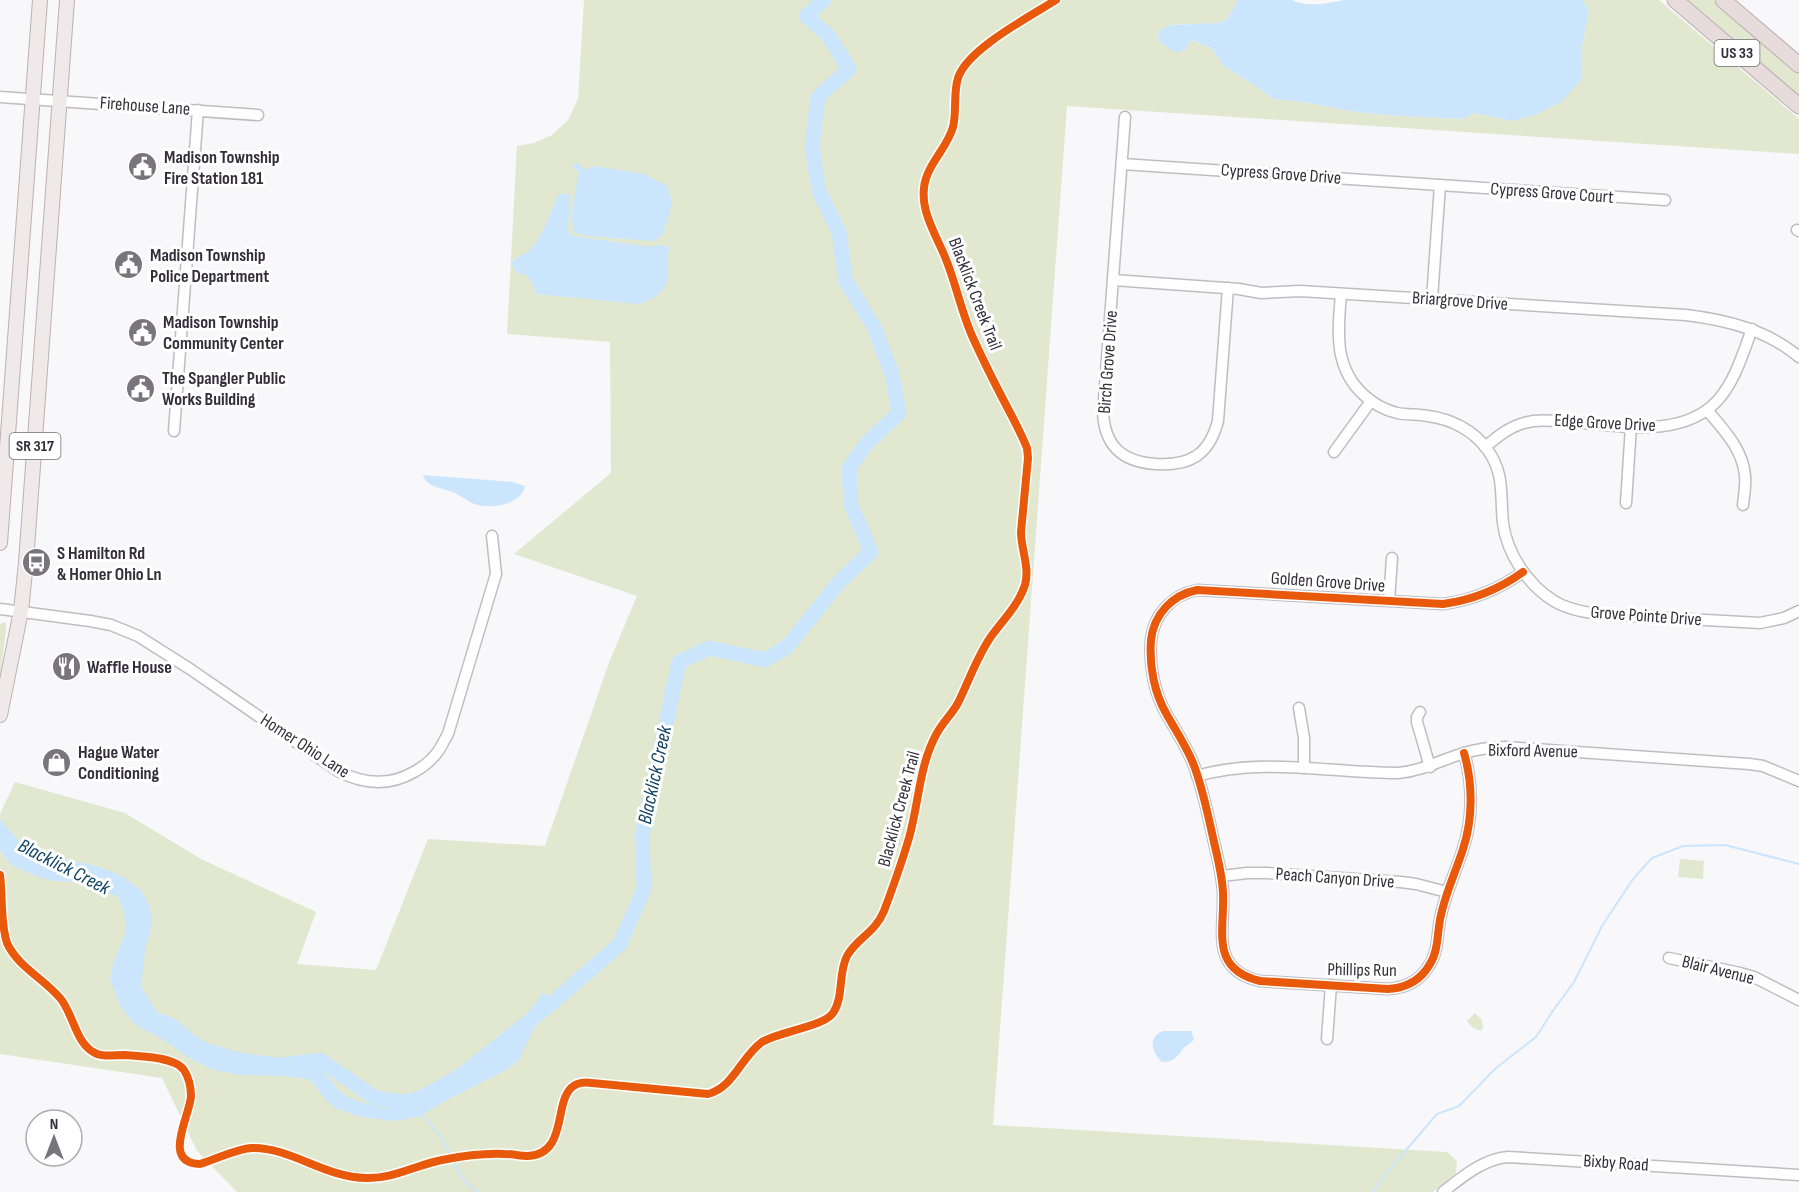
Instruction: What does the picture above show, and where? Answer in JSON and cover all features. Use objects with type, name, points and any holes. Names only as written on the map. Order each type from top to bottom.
[{"type":"highway","name":"US 33","points":[[1675,0],[1799,106]]},
{"type":"highway","name":"US 33","points":[[1723,0],[1799,65]]},
{"type":"main road","name":"SR 317","points":[[0,543],[40,0]]},
{"type":"main road","name":"SR 317","points":[[0,716],[21,611],[67,0]]},
{"type":"street","name":"Firehouse Lane","points":[[0,97],[258,115]]},
{"type":"street","points":[[174,430],[198,110]]},
{"type":"street","name":"Birch Grove Drive","points":[[1125,117],[1103,413],[1105,431],[1114,447],[1124,456],[1140,462],[1179,464],[1191,460],[1209,444],[1218,422],[1228,288]]},
{"type":"street","name":"Cypress Grove Drive","points":[[1122,164],[1440,185]]},
{"type":"street","points":[[1432,299],[1440,185]]},
{"type":"street","name":"Cypress Grove Court","points":[[1440,185],[1665,200]]},
{"type":"street","name":"Briargrove Drive","points":[[1113,280],[1261,292],[1300,291],[1686,315],[1717,319],[1752,329],[1781,344],[1799,357]]},
{"type":"street","name":"Grove Pointe Drive","points":[[1341,294],[1338,335],[1340,356],[1350,378],[1371,401],[1397,413],[1446,419],[1467,431],[1485,447],[1500,474],[1504,530],[1511,549],[1523,572],[1533,584],[1556,602],[1584,612],[1598,614],[1760,623],[1784,618],[1799,610]]},
{"type":"street","name":"Edge Grove Drive","points":[[1485,447],[1507,430],[1530,422],[1663,426],[1697,416],[1718,400],[1728,387],[1752,329]]},
{"type":"street","points":[[1334,452],[1371,401]]},
{"type":"street","points":[[1707,410],[1730,438],[1742,459],[1745,474],[1743,505]]},
{"type":"street","points":[[1626,503],[1631,426]]},
{"type":"street","name":"Homer Ohio Lane","points":[[0,609],[111,625],[138,636],[338,771],[362,781],[387,783],[405,777],[425,765],[439,751],[448,734],[496,574],[492,536]]},
{"type":"street","points":[[1389,601],[1392,558]]},
{"type":"street","name":"Golden Grove Drive","points":[[1197,776],[1184,744],[1166,714],[1156,691],[1152,671],[1151,641],[1156,622],[1165,607],[1181,595],[1197,590],[1430,604],[1472,599],[1510,581],[1523,572]]},
{"type":"street","points":[[1299,708],[1304,738],[1304,768]]},
{"type":"street","points":[[1420,712],[1417,722],[1430,767]]},
{"type":"street","name":"Bixford Avenue","points":[[1197,776],[1244,766],[1398,773],[1430,767],[1464,753],[1496,747],[1517,747],[1749,764],[1763,766],[1799,781]]},
{"type":"street","name":"Phillips Run","points":[[1222,876],[1222,944],[1224,953],[1236,971],[1250,979],[1260,981],[1394,988],[1405,986],[1418,978],[1432,961],[1447,892],[1463,849],[1469,819],[1470,781],[1464,753]]},
{"type":"street","points":[[1197,776],[1222,876]]},
{"type":"street","name":"Peach Canyon Drive","points":[[1222,876],[1267,873],[1401,882],[1447,892]]},
{"type":"street","name":"Blair Avenue","points":[[1669,958],[1754,977],[1799,1000]]},
{"type":"street","points":[[1327,1039],[1331,985]]},
{"type":"street","name":"Bixby Road","points":[[1443,1192],[1488,1162],[1508,1157],[1799,1175]]},
{"type":"green space","points":[[584,0],[1238,0],[1227,19],[1218,23],[1170,25],[1190,40],[1211,48],[1224,66],[1273,99],[1384,115],[1462,119],[1475,113],[1513,121],[1582,65],[1581,51],[1589,11],[1583,0],[1659,0],[1799,119],[1799,154],[1067,106],[993,1125],[1447,1152],[1457,1161],[1456,1173],[1433,1192],[237,1192],[197,1151],[162,1078],[0,1054],[0,814],[15,782],[125,813],[201,859],[316,912],[297,964],[376,970],[428,839],[545,846],[610,660],[637,596],[514,554],[611,473],[610,342],[507,334],[517,146],[534,143],[552,135],[568,120],[578,99]]},
{"type":"green space","points":[[1684,0],[1713,0],[1799,73],[1799,98]]},
{"type":"green space","points":[[3,622],[6,623],[6,631],[0,675],[0,625]]},
{"type":"green space","points":[[1680,859],[1704,861],[1703,879],[1678,877]]},
{"type":"green space","points":[[1475,1013],[1482,1020],[1481,1031],[1473,1028],[1467,1021]]},
{"type":"water","points":[[1238,0],[1292,0],[1311,4],[1344,0],[1583,0],[1589,11],[1581,51],[1581,80],[1561,102],[1538,114],[1513,121],[1475,113],[1462,119],[1384,115],[1273,99],[1224,66],[1211,48],[1191,40],[1185,50],[1176,53],[1159,42],[1158,32],[1170,25],[1218,23],[1227,19]]},
{"type":"water","points":[[577,162],[585,170],[594,166],[644,174],[668,186],[672,204],[663,235],[654,241],[586,236],[574,232],[571,213],[579,172],[572,165]]},
{"type":"water","points":[[570,194],[567,230],[573,236],[650,247],[660,245],[670,247],[667,281],[662,291],[639,304],[536,294],[526,275],[516,272],[511,263],[531,249],[543,230],[558,195]]},
{"type":"water","points":[[423,475],[513,482],[525,486],[522,493],[511,502],[486,506],[472,503],[455,493],[432,485]]},
{"type":"water","points":[[0,819],[18,840],[34,852],[46,857],[93,865],[113,872],[122,876],[143,894],[150,908],[150,932],[145,947],[134,962],[130,981],[135,1001],[142,1009],[171,1017],[211,1044],[248,1054],[306,1060],[318,1066],[341,1092],[355,1100],[391,1108],[401,1103],[399,1097],[473,1071],[496,1058],[543,992],[558,1005],[537,1022],[519,1060],[508,1069],[418,1117],[394,1121],[361,1117],[335,1108],[307,1079],[242,1075],[214,1070],[194,1061],[134,1024],[120,1006],[110,979],[113,963],[126,931],[124,910],[117,896],[76,882],[53,881],[38,877],[11,865],[0,850]]},
{"type":"water","points":[[1163,1031],[1191,1031],[1194,1039],[1174,1059],[1162,1062],[1156,1054],[1153,1041]]},
{"type":"waterway","name":"Blacklick Creek","points":[[290,1064],[320,1060],[375,1098],[412,1103],[460,1076],[552,1003],[620,944],[644,889],[642,836],[679,662],[709,648],[765,660],[788,646],[839,582],[871,552],[851,505],[849,468],[867,443],[899,413],[892,374],[874,327],[845,280],[839,232],[819,191],[812,146],[818,97],[849,69],[828,35],[806,16],[824,0]]},
{"type":"waterway","points":[[1373,1192],[1437,1114],[1459,1106],[1496,1068],[1536,1037],[1574,982],[1602,926],[1633,879],[1652,858],[1683,846],[1725,845],[1799,864]]},
{"type":"waterway","name":"Blacklick Creek","points":[[139,939],[133,988],[155,1023],[160,1025]]},
{"type":"waterway","points":[[420,1113],[441,1138],[466,1182],[478,1192]]},
{"type":"cycle path","name":"Blacklick Creek Trail","points":[[0,875],[3,927],[7,943],[24,966],[60,998],[84,1044],[100,1055],[156,1058],[173,1062],[184,1070],[191,1096],[180,1137],[180,1147],[182,1156],[188,1162],[200,1164],[239,1150],[266,1149],[351,1177],[376,1178],[457,1157],[481,1154],[528,1156],[540,1153],[549,1147],[558,1128],[566,1096],[576,1085],[589,1083],[708,1094],[724,1085],[748,1055],[762,1042],[828,1018],[839,1000],[847,956],[876,925],[884,911],[909,838],[926,758],[931,745],[939,729],[958,703],[985,646],[1014,607],[1025,585],[1026,565],[1021,532],[1027,448],[969,328],[949,267],[927,215],[924,188],[932,164],[946,143],[953,127],[958,78],[964,67],[1001,34],[1056,0]]},
{"type":"cycle path","points":[[1464,753],[1470,789],[1469,826],[1443,906],[1435,953],[1422,975],[1407,985],[1388,989],[1260,981],[1244,975],[1226,958],[1222,934],[1222,879],[1205,802],[1193,763],[1162,706],[1153,679],[1151,659],[1153,631],[1160,614],[1172,601],[1197,590],[1443,604],[1485,593],[1523,572]]},
{"type":"place","name":"Madison Township Fire Station 181","points":[[143,167]]},
{"type":"place","name":"Madison Township Police Department","points":[[129,265]]},
{"type":"place","name":"Madison Township Community Center","points":[[142,332]]},
{"type":"place","name":"The Spangler Public Works Building","points":[[141,388]]},
{"type":"place","name":"S Hamilton Rd & Homer Ohio Ln","points":[[36,563]]},
{"type":"place","name":"Waffle House","points":[[66,667]]},
{"type":"place","name":"Hague Water Conditioning","points":[[57,762]]}]
